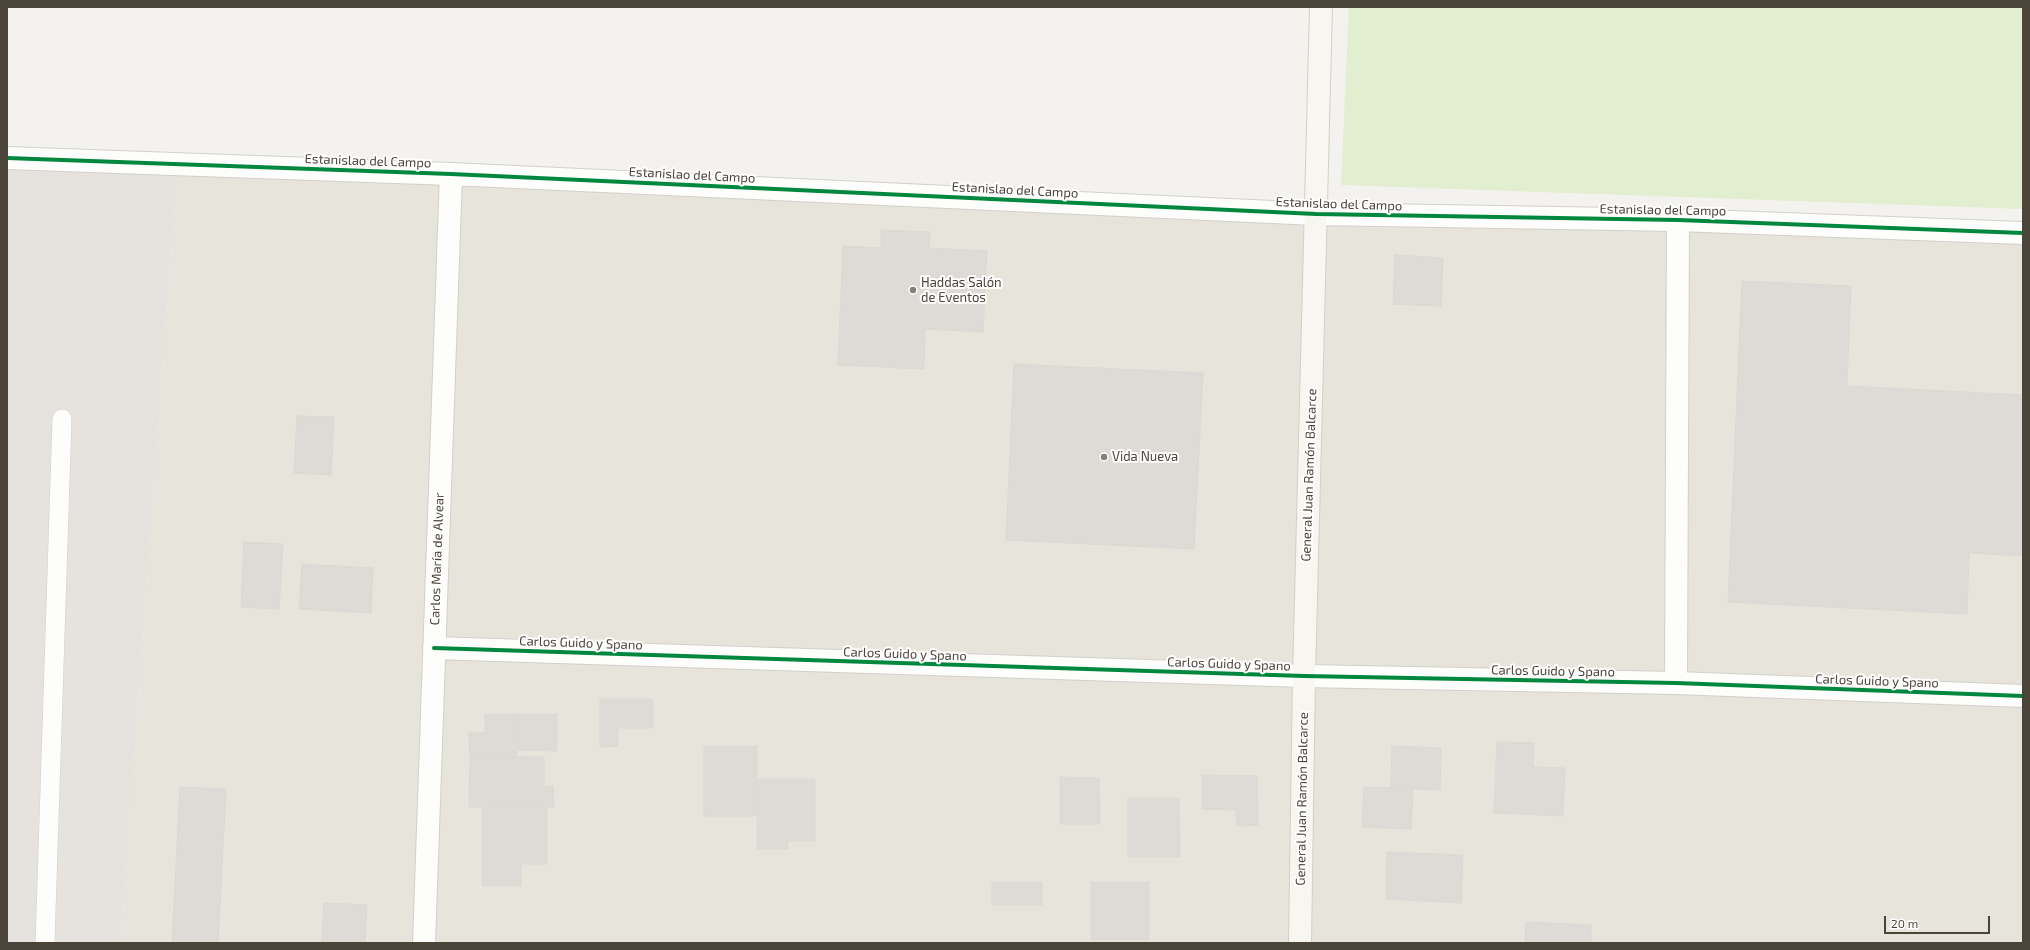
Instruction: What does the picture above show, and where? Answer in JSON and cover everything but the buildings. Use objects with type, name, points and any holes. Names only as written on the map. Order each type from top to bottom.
[{"type":"street","name":"General Juan Ramón Balcarce","points":[[1300,943],[1304,676],[1322,7]]},
{"type":"street","name":"Estanislao del Campo","points":[[7,158],[452,174],[1316,214],[1678,220],[2023,233]]},
{"type":"street","name":"Carlos María de Alvear","points":[[424,943],[452,174]]},
{"type":"street","points":[[1676,683],[1678,220]]},
{"type":"street","name":"Carlos Guido y Spano","points":[[434,648],[1304,676],[1676,683],[2023,696]]},
{"type":"lane","points":[[45,943],[62,419]]},
{"type":"shaded area","points":[[7,158],[178,164],[121,943],[7,943]]},
{"type":"shaded area","points":[[178,164],[2023,233],[2023,943],[121,943]]},
{"type":"green space","points":[[1349,7],[2023,7],[2023,209],[1341,185]]},
{"type":"cycle path","points":[[7,158],[451,174],[1316,214],[1678,220],[2023,233]]},
{"type":"cycle path","points":[[434,648],[1304,676],[1676,683],[2023,696]]},
{"type":"place","name":"Haddas Salón de Eventos","points":[[913,290]]},
{"type":"place","name":"Vida Nueva","points":[[1104,457]]}]
